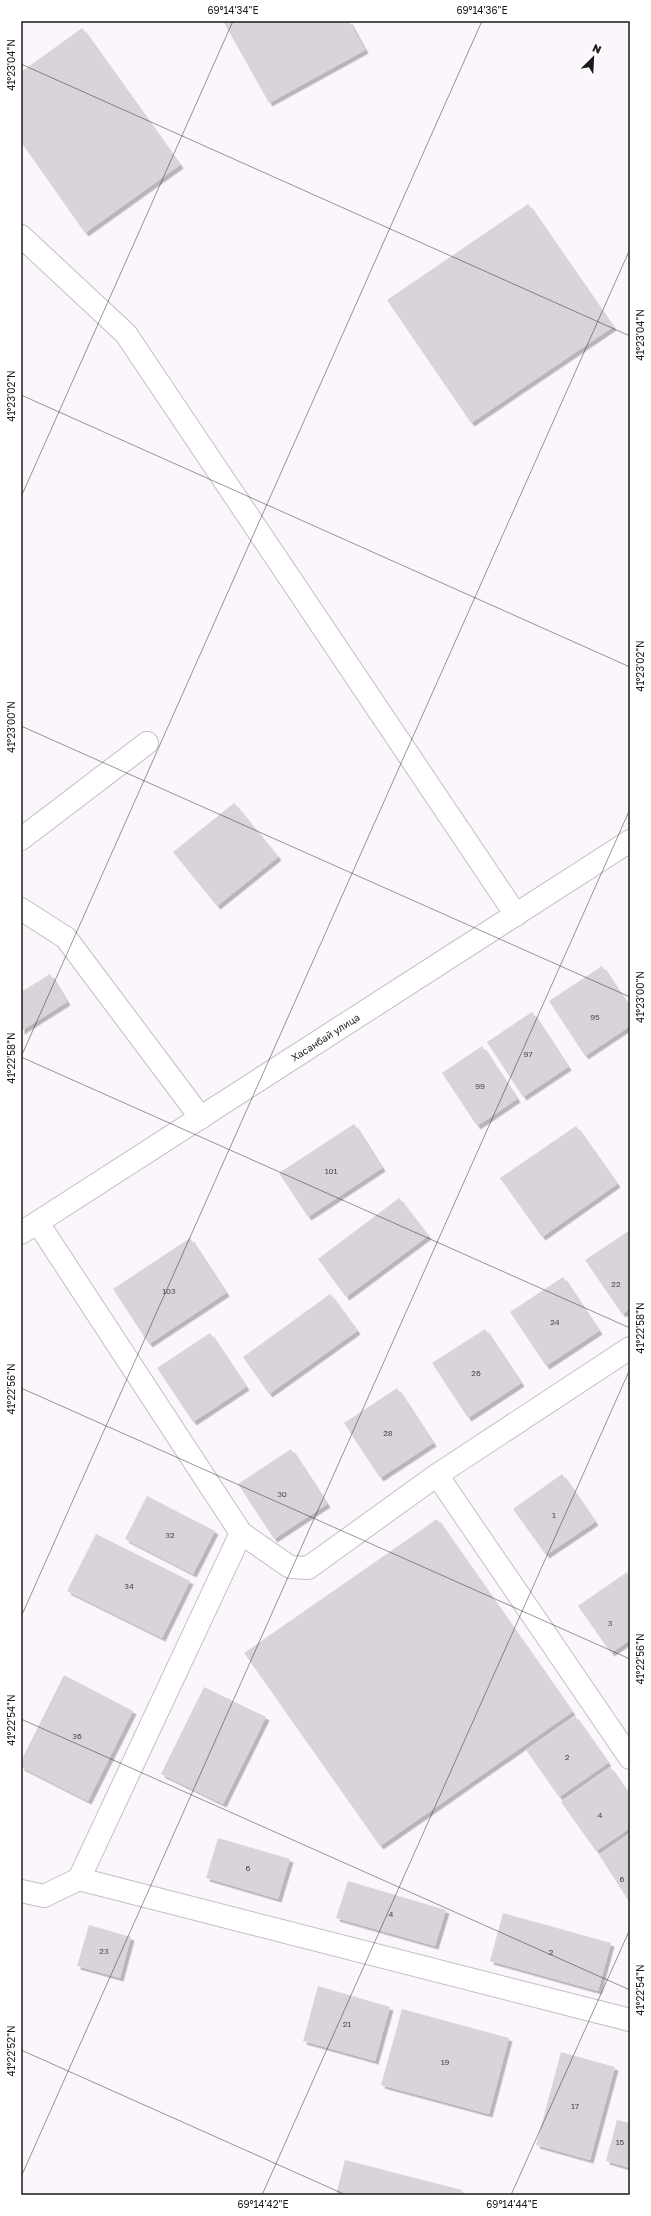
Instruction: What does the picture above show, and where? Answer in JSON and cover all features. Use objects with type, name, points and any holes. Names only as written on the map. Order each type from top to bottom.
[{"type":"street","points":[[21,236],[126,334],[516,915]]},
{"type":"street","points":[[21,839],[147,743]]},
{"type":"street","name":"Хасанбай улица","points":[[29,1228],[630,841]]},
{"type":"street","points":[[21,909],[66,938],[201,1118]]},
{"type":"street","points":[[29,1228],[241,1533],[290,1567],[308,1568],[437,1475],[630,1348]]},
{"type":"street","points":[[437,1475],[630,1758]]},
{"type":"street","points":[[21,1890],[44,1896],[79,1879],[241,1533]]},
{"type":"street","points":[[79,1879],[630,2020]]},
{"type":"building","points":[[223,21],[349,21],[365,50],[269,103]]},
{"type":"building","points":[[82,28],[180,165],[85,233],[21,142],[21,72]]},
{"type":"building","points":[[528,204],[613,327],[471,423],[387,300]]},
{"type":"building","points":[[234,803],[278,857],[217,906],[173,852]]},
{"type":"building","points":[[602,966],[630,1008],[630,1026],[585,1056],[549,1001]]},
{"type":"building","points":[[50,974],[67,1002],[21,1031],[21,992]]},
{"type":"building","points":[[532,1012],[568,1067],[523,1097],[487,1042]]},
{"type":"building","points":[[482,1046],[517,1099],[477,1126],[442,1073]]},
{"type":"building","points":[[354,1124],[382,1168],[308,1217],[279,1173]]},
{"type":"building","points":[[576,1126],[617,1184],[542,1237],[500,1178]]},
{"type":"building","points":[[399,1198],[428,1236],[346,1297],[318,1259]]},
{"type":"building","points":[[630,1230],[630,1309],[622,1314],[585,1260]]},
{"type":"building","points":[[190,1238],[226,1293],[149,1344],[113,1289]]},
{"type":"building","points":[[563,1277],[599,1331],[546,1366],[510,1312]]},
{"type":"building","points":[[330,1294],[357,1331],[269,1394],[243,1357]]},
{"type":"building","points":[[485,1329],[521,1383],[468,1418],[432,1363]]},
{"type":"building","points":[[210,1333],[246,1387],[193,1422],[157,1368]]},
{"type":"building","points":[[397,1388],[433,1443],[380,1478],[344,1423]]},
{"type":"building","points":[[291,1449],[327,1504],[274,1539],[238,1484]]},
{"type":"building","points":[[562,1474],[595,1522],[546,1555],[513,1509]]},
{"type":"building","points":[[147,1496],[215,1531],[193,1574],[125,1539]]},
{"type":"building","points":[[437,1519],[572,1712],[380,1846],[244,1653]]},
{"type":"building","points":[[96,1534],[190,1581],[162,1638],[67,1591]]},
{"type":"building","points":[[627,1572],[630,1577],[630,1640],[611,1653],[578,1606]]},
{"type":"building","points":[[64,1675],[133,1711],[88,1801],[21,1767],[21,1761]]},
{"type":"building","points":[[204,1687],[266,1717],[223,1804],[161,1774]]},
{"type":"building","points":[[575,1716],[608,1763],[559,1797],[526,1750]]},
{"type":"building","points":[[610,1767],[630,1796],[630,1828],[596,1851],[561,1802]]},
{"type":"building","points":[[630,1833],[630,1903],[599,1855]]},
{"type":"building","points":[[218,1838],[290,1859],[278,1899],[206,1878]]},
{"type":"building","points":[[348,1881],[446,1910],[435,1946],[336,1918]]},
{"type":"building","points":[[503,1913],[611,1943],[598,1991],[490,1961]]},
{"type":"building","points":[[89,1925],[131,1937],[120,1978],[77,1966]]},
{"type":"building","points":[[318,1986],[390,2007],[375,2061],[303,2041]]},
{"type":"building","points":[[402,2009],[509,2038],[489,2114],[381,2085]]},
{"type":"building","points":[[561,2052],[615,2067],[590,2160],[536,2145]]},
{"type":"building","points":[[617,2120],[630,2123],[630,2168],[606,2161]]},
{"type":"building","points":[[345,2160],[462,2190],[461,2195],[336,2195]]}]
